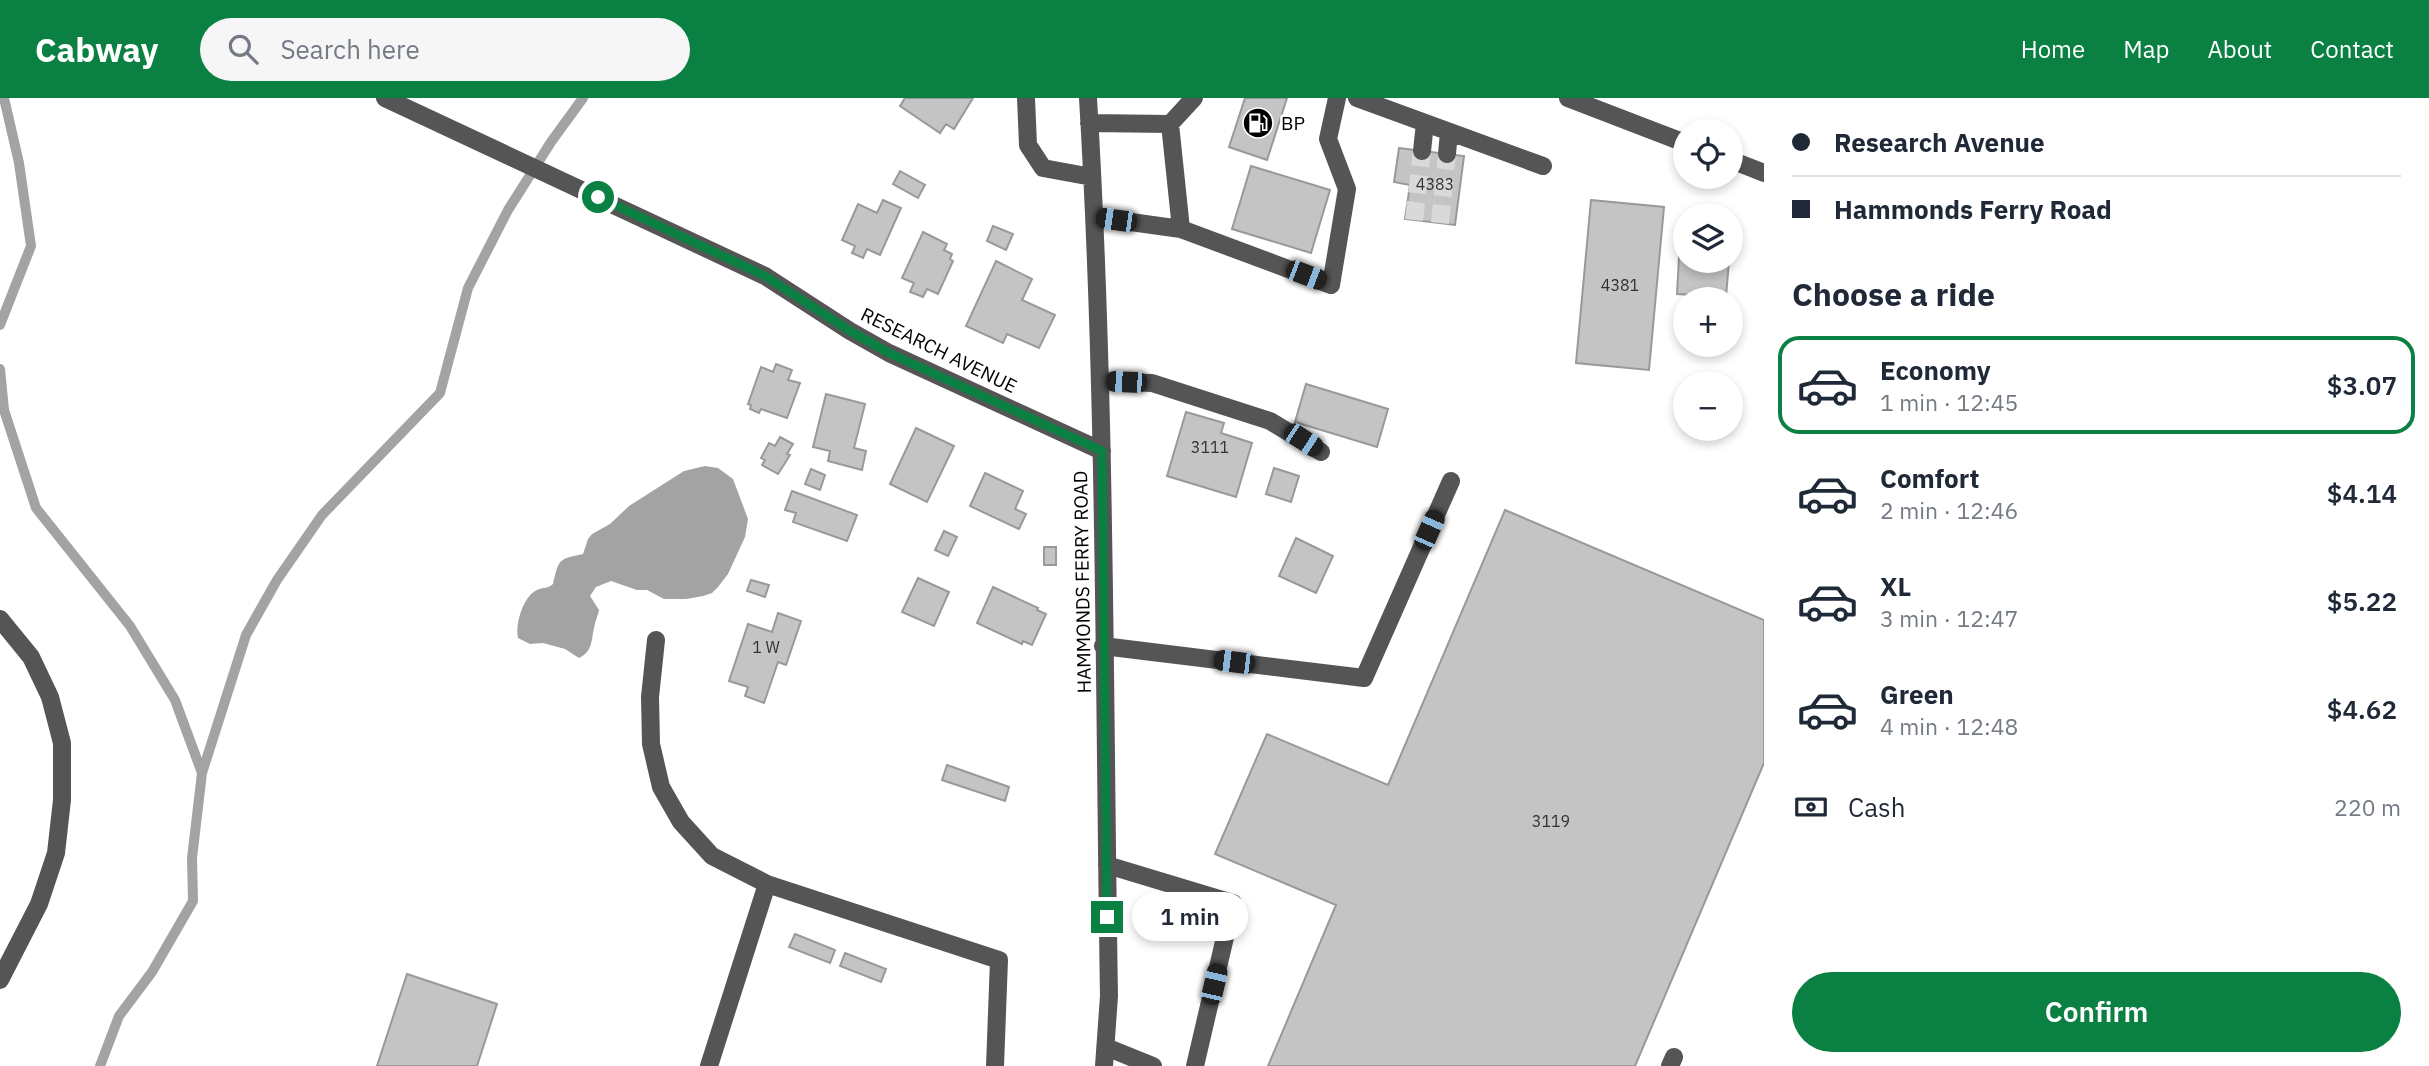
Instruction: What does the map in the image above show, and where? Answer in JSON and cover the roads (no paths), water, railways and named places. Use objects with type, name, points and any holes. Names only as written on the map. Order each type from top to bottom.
[{"type":"street","name":"RESEARCH AVENUE","points":[[385,98],[765,276],[889,353],[1102,451]]},
{"type":"street","points":[[1026,98],[1028,145],[1043,168],[1092,177]]},
{"type":"street","name":"HAMMONDS FERRY ROAD","points":[[1088,98],[1095,217],[1102,451],[1109,996],[1104,1066]]},
{"type":"street","points":[[1089,123],[1170,124],[1194,98]]},
{"type":"street","points":[[1095,217],[1181,229],[1331,285],[1347,189],[1328,139],[1337,98]]},
{"type":"street","points":[[1357,98],[1543,166]]},
{"type":"street","points":[[1568,98],[1673,138]]},
{"type":"street","points":[[1422,151],[1425,123]]},
{"type":"street","points":[[1170,124],[1181,229]]},
{"type":"street","points":[[1447,154],[1449,132]]},
{"type":"street","points":[[1743,165],[1764,173]]},
{"type":"street","points":[[1100,381],[1152,383],[1165,387],[1270,421],[1321,452]]},
{"type":"street","points":[[1103,646],[1364,678],[1451,481]]},
{"type":"street","points":[[0,620],[31,657],[50,697],[62,743],[62,800],[56,853],[39,904],[0,980]]},
{"type":"street","points":[[656,640],[650,697],[651,744],[661,787],[681,822],[712,856],[767,884],[999,960],[995,1066]]},
{"type":"street","points":[[1107,865],[1233,903],[1195,1066]]},
{"type":"street","points":[[709,1066],[767,884]]},
{"type":"street","points":[[1106,1047],[1153,1066]]},
{"type":"waterway","points":[[0,325],[31,246],[19,163],[4,98]]},
{"type":"waterway","points":[[100,1066],[119,1016],[152,972],[193,901],[192,858],[202,773],[246,635],[277,580],[322,515],[440,393],[468,288],[508,210],[551,142],[583,98]]},
{"type":"waterway","points":[[0,369],[4,410],[36,508],[130,626],[175,700],[202,773]]},
{"type":"tunnel","points":[[1414,220],[1422,151]]},
{"type":"tunnel","points":[[1440,223],[1447,154]]},
{"type":"place","name":"BP","points":[[1258,123]]}]
